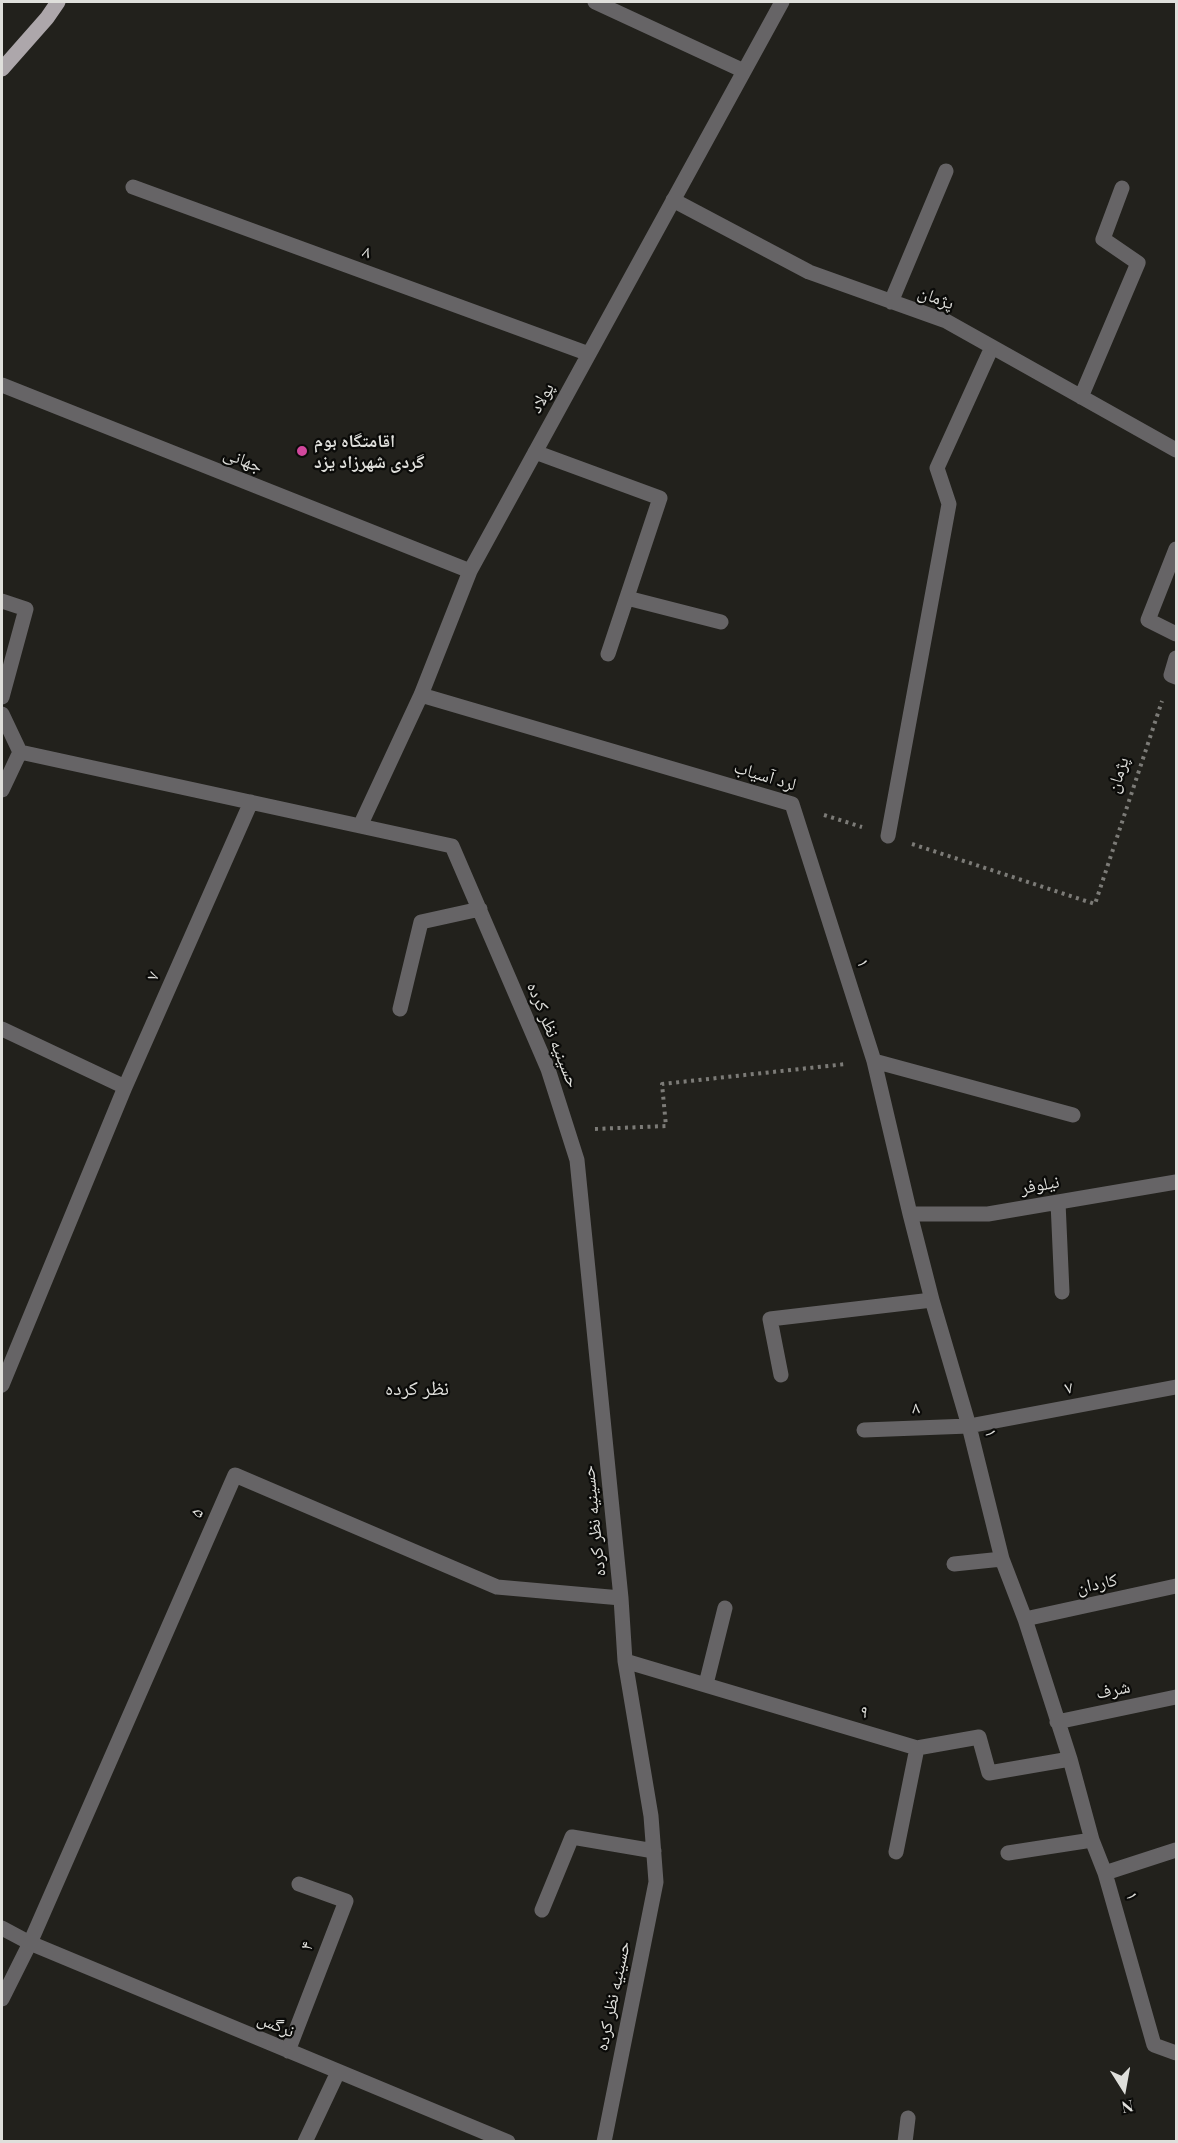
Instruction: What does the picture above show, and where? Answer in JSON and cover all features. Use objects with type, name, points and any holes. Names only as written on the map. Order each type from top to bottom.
[{"type":"main road","points":[[2,69],[58,2]]},
{"type":"street","points":[[595,2],[744,71]]},
{"type":"street","name":"پولاد","points":[[360,826],[421,695],[470,571],[782,2]]},
{"type":"street","points":[[891,302],[946,171]]},
{"type":"street","name":"۸","points":[[133,187],[589,354]]},
{"type":"street","points":[[1081,397],[1138,263],[1103,239],[1122,188]]},
{"type":"street","name":"پژمان","points":[[673,200],[809,272],[946,321],[1176,450]]},
{"type":"street","points":[[888,836],[949,504],[937,468],[992,347]]},
{"type":"street","name":"جهانی","points":[[2,385],[470,571]]},
{"type":"street","points":[[535,452],[660,498],[608,654]]},
{"type":"street","points":[[1176,549],[1148,620],[1176,634]]},
{"type":"street","points":[[627,598],[721,622]]},
{"type":"street","points":[[2,601],[26,609],[2,697]]},
{"type":"street","points":[[1174,676],[1176,658]]},
{"type":"street","name":"لرد آسیاب","points":[[421,695],[792,804]]},
{"type":"street","points":[[2,714],[21,752]]},
{"type":"street","points":[[21,752],[360,826]]},
{"type":"street","points":[[2,790],[21,752]]},
{"type":"street","name":"۷","points":[[2,1384],[125,1087],[251,802]]},
{"type":"street","name":"۱","points":[[792,804],[874,1061],[932,1300],[969,1426],[1002,1559],[1025,1619],[1070,1759],[1092,1840],[1106,1873],[1154,2045],[1176,2053]]},
{"type":"street","name":"حسینیه نظر کرده","points":[[360,826],[452,846],[548,1069],[577,1160],[621,1598],[625,1661],[651,1816],[656,1882],[603,2142]]},
{"type":"street","points":[[400,1009],[421,922],[480,909]]},
{"type":"street","points":[[2,1029],[125,1087]]},
{"type":"street","points":[[874,1061],[1073,1115]]},
{"type":"street","name":"نیلوفر","points":[[910,1214],[988,1214],[1176,1182]]},
{"type":"street","points":[[1058,1202],[1062,1292]]},
{"type":"street","points":[[781,1375],[770,1319],[932,1300]]},
{"type":"street","name":"۷","points":[[969,1426],[1176,1387]]},
{"type":"street","name":"۸","points":[[864,1430],[969,1426]]},
{"type":"street","name":"۵","points":[[30,1943],[235,1475],[497,1587],[621,1598]]},
{"type":"street","points":[[954,1564],[1002,1559]]},
{"type":"street","name":"کاردان","points":[[1025,1619],[1176,1586]]},
{"type":"street","points":[[705,1684],[725,1608]]},
{"type":"street","name":"۹","points":[[625,1661],[917,1748],[979,1737],[989,1773],[1070,1759]]},
{"type":"street","name":"شرف","points":[[1057,1722],[1176,1697]]},
{"type":"street","points":[[896,1852],[917,1748]]},
{"type":"street","points":[[542,1910],[572,1837],[654,1851]]},
{"type":"street","points":[[1008,1853],[1092,1840]]},
{"type":"street","points":[[1106,1873],[1176,1850]]},
{"type":"street","name":"۴","points":[[288,2051],[345,1901],[299,1884]]},
{"type":"street","name":"نرگس","points":[[2,1928],[30,1943],[508,2142]]},
{"type":"street","points":[[2,2000],[30,1943]]},
{"type":"street","points":[[305,2142],[338,2072]]},
{"type":"street","points":[[905,2142],[908,2118]]},
{"type":"path","name":"پژمان","points":[[1095,904],[1174,676]]},
{"type":"path","name":"لرد آسیاب","points":[[792,804],[1095,904]]},
{"type":"path","points":[[568,1131],[666,1126],[662,1084],[874,1061]]},
{"type":"place","name":"اقامتگاه بوم گردی شهرزاد یزد","points":[[302,451]]},
{"type":"district","name":"نظر کرده","points":[[417,1389]]}]
